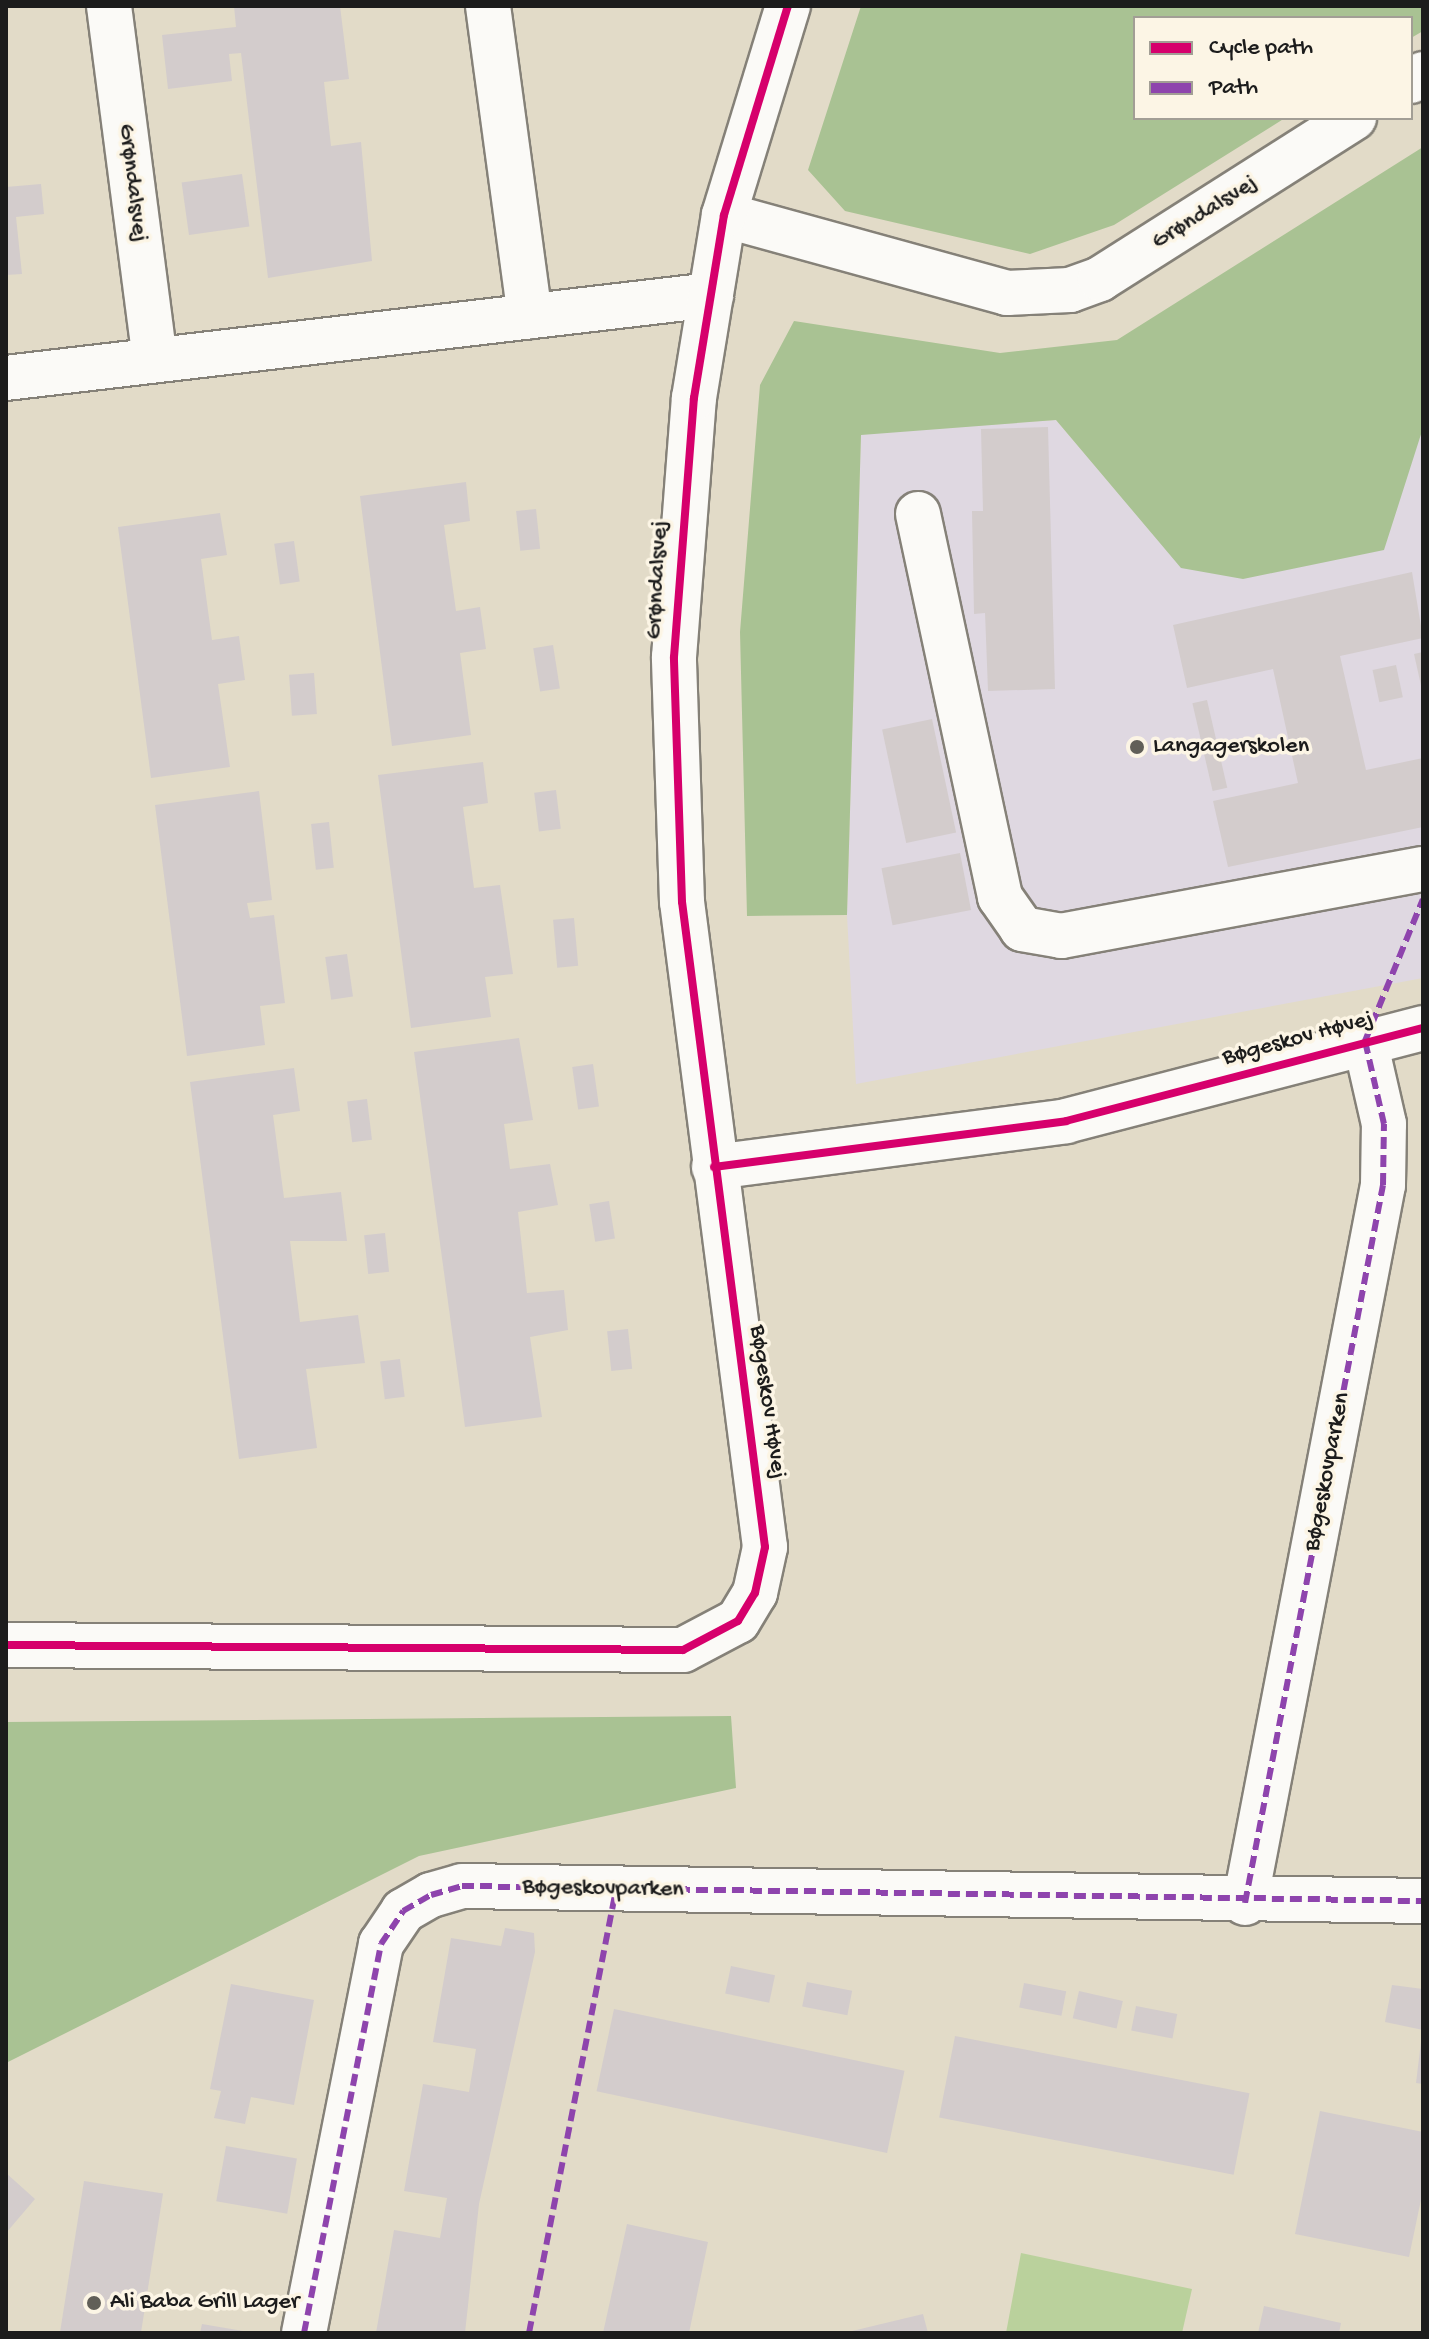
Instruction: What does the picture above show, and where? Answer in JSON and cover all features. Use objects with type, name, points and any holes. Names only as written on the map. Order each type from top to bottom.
[{"type":"street","name":"Grøndalsvej","points":[[109,6],[155,360]]},
{"type":"street","points":[[488,6],[530,316]]},
{"type":"street","name":"Grøndalsvej","points":[[714,1167],[682,902],[674,657],[680,532],[724,215],[788,6]]},
{"type":"street","name":"Grøndalsvej","points":[[724,215],[1007,293],[1070,290],[1100,279],[1351,120]]},
{"type":"street","points":[[6,378],[711,295]]},
{"type":"street","points":[[918,514],[1000,897],[1022,929],[1061,936],[1423,869]]},
{"type":"street","name":"Bøgeskov Høvej","points":[[6,1645],[648,1652],[711,1641],[738,1621],[755,1593],[765,1547],[714,1167],[1066,1121],[1423,1028]]},
{"type":"street","name":"Bøgeskovparken","points":[[1245,1903],[1383,1185],[1384,1124],[1365,1041]]},
{"type":"street","name":"Bøgeskovparken","points":[[304,2333],[381,1944],[403,1911],[431,1895],[462,1886],[1245,1903],[1423,1901]]},
{"type":"shaded area","name":"Langagerskolen","points":[[1056,420],[1181,567],[1423,428],[1423,978],[856,1084],[847,915],[861,434]]},
{"type":"green space","points":[[861,6],[1423,6],[1423,31],[1413,37],[1413,16],[1133,16],[1133,120],[1282,120],[1114,225],[1030,254],[845,211],[808,170]]},
{"type":"green space","points":[[1423,147],[1423,428],[1384,550],[1243,579],[1181,568],[1056,420],[861,435],[847,915],[747,916],[740,632],[760,385],[794,321],[1000,353],[1117,340]]},
{"type":"green space","points":[[731,1716],[736,1788],[419,1856],[6,2063],[6,1722]]},
{"type":"green space","points":[[1021,2253],[1192,2289],[1182,2333],[1006,2333]]},
{"type":"building","points":[[234,6],[340,6],[349,79],[324,82],[331,146],[361,142],[372,261],[268,278],[241,53],[229,54],[232,81],[168,89],[162,35],[236,27]]},
{"type":"building","points":[[242,174],[249,226],[189,235],[182,182]]},
{"type":"building","points":[[41,184],[44,214],[16,217],[22,274],[6,275],[6,187]]},
{"type":"building","points":[[1048,427],[1055,689],[988,691],[985,613],[974,614],[972,511],[983,511],[981,429]]},
{"type":"building","points":[[466,482],[470,521],[444,525],[456,611],[480,607],[486,649],[460,653],[471,735],[392,746],[360,496]]},
{"type":"building","points":[[536,509],[540,549],[520,551],[516,511]]},
{"type":"building","points":[[220,513],[227,555],[201,559],[212,640],[239,636],[245,680],[218,684],[230,767],[151,778],[118,527]]},
{"type":"building","points":[[294,541],[300,582],[280,584],[274,544]]},
{"type":"building","points":[[1412,572],[1423,638],[1340,656],[1366,770],[1423,758],[1423,827],[1228,867],[1213,801],[1298,783],[1273,669],[1187,688],[1173,625]]},
{"type":"building","points":[[553,645],[560,688],[540,692],[533,648]]},
{"type":"building","points":[[1423,652],[1423,690],[1422,690],[1414,654]]},
{"type":"building","points":[[1396,665],[1403,697],[1379,702],[1373,670]]},
{"type":"building","points":[[314,673],[317,714],[292,716],[289,675]]},
{"type":"building","points":[[1207,700],[1227,788],[1213,791],[1192,703]]},
{"type":"building","points":[[932,719],[956,832],[906,843],[882,730]]},
{"type":"building","points":[[483,762],[488,803],[463,807],[474,888],[500,885],[513,974],[485,977],[491,1017],[411,1028],[378,775]]},
{"type":"building","points":[[556,790],[561,829],[539,831],[534,793]]},
{"type":"building","points":[[259,791],[272,900],[247,903],[250,918],[274,915],[285,1003],[260,1006],[265,1045],[187,1056],[155,805]]},
{"type":"building","points":[[329,822],[334,868],[316,870],[311,824]]},
{"type":"building","points":[[960,853],[971,910],[893,925],[881,868]]},
{"type":"building","points":[[574,918],[578,966],[557,968],[553,920]]},
{"type":"building","points":[[347,954],[353,997],[331,1000],[325,957]]},
{"type":"building","points":[[519,1038],[533,1120],[504,1124],[510,1169],[550,1164],[558,1205],[518,1212],[527,1293],[564,1290],[568,1330],[530,1337],[542,1417],[465,1427],[414,1052]]},
{"type":"building","points":[[593,1064],[599,1107],[578,1110],[572,1067]]},
{"type":"building","points":[[294,1068],[300,1111],[273,1115],[284,1198],[341,1192],[347,1241],[290,1241],[300,1322],[358,1315],[365,1363],[306,1369],[317,1448],[239,1459],[190,1082]]},
{"type":"building","points":[[367,1099],[372,1140],[352,1142],[347,1101]]},
{"type":"building","points":[[609,1201],[615,1239],[595,1242],[589,1204]]},
{"type":"building","points":[[385,1233],[389,1272],[368,1274],[364,1235]]},
{"type":"building","points":[[628,1329],[632,1369],[611,1371],[607,1331]]},
{"type":"building","points":[[400,1359],[405,1397],[385,1399],[380,1361]]},
{"type":"building","points":[[505,1928],[534,1933],[535,1952],[479,2204],[465,2333],[376,2333],[394,2230],[440,2238],[447,2198],[404,2191],[423,2084],[469,2092],[476,2049],[433,2042],[451,1938],[501,1946]]},
{"type":"building","points":[[731,1966],[775,1975],[769,2003],[725,1993]]},
{"type":"building","points":[[807,1982],[852,1991],[847,2015],[802,2007]]},
{"type":"building","points":[[1024,1983],[1066,1991],[1061,2016],[1019,2008]]},
{"type":"building","points":[[231,1984],[314,2000],[294,2105],[251,2097],[245,2124],[214,2118],[221,2091],[210,2089]]},
{"type":"building","points":[[1392,1985],[1423,1989],[1423,2030],[1385,2022]]},
{"type":"building","points":[[1079,1991],[1123,2001],[1117,2028],[1073,2018]]},
{"type":"building","points":[[1136,2006],[1177,2014],[1172,2039],[1131,2031]]},
{"type":"building","points":[[614,2009],[905,2071],[887,2153],[597,2091]]},
{"type":"building","points":[[955,2036],[1249,2093],[1234,2175],[939,2117]]},
{"type":"building","points":[[1423,2043],[1423,2084],[1416,2083]]},
{"type":"building","points":[[1320,2111],[1423,2132],[1423,2190],[1409,2257],[1295,2234]]},
{"type":"building","points":[[226,2146],[297,2159],[287,2214],[216,2201]]},
{"type":"building","points":[[6,2173],[35,2199],[6,2233]]},
{"type":"building","points":[[84,2181],[163,2194],[141,2333],[60,2333]]},
{"type":"building","points":[[627,2224],[708,2242],[689,2333],[603,2333]]},
{"type":"building","points":[[1264,2306],[1341,2323],[1339,2333],[1258,2333]]},
{"type":"building","points":[[923,2314],[928,2333],[848,2333],[848,2332]]},
{"type":"building","points":[[202,2324],[243,2331],[243,2333],[200,2333]]},
{"type":"marked path","points":[[1245,1903],[1383,1185],[1384,1124],[1365,1041],[1423,899]]},
{"type":"marked path","points":[[304,2333],[381,1944],[403,1911],[431,1895],[462,1886],[1423,1901]]},
{"type":"marked path","points":[[529,2333],[616,1889]]},
{"type":"cycle path","points":[[6,1645],[683,1650],[738,1621],[755,1593],[765,1547],[682,902],[674,657],[694,398],[724,215],[788,6]]},
{"type":"cycle path","points":[[714,1167],[1066,1121],[1423,1028]]},
{"type":"place","name":"Langagerskolen","points":[[1137,747]]},
{"type":"place","name":"Ali Baba Grill Lager","points":[[94,2303]]}]
